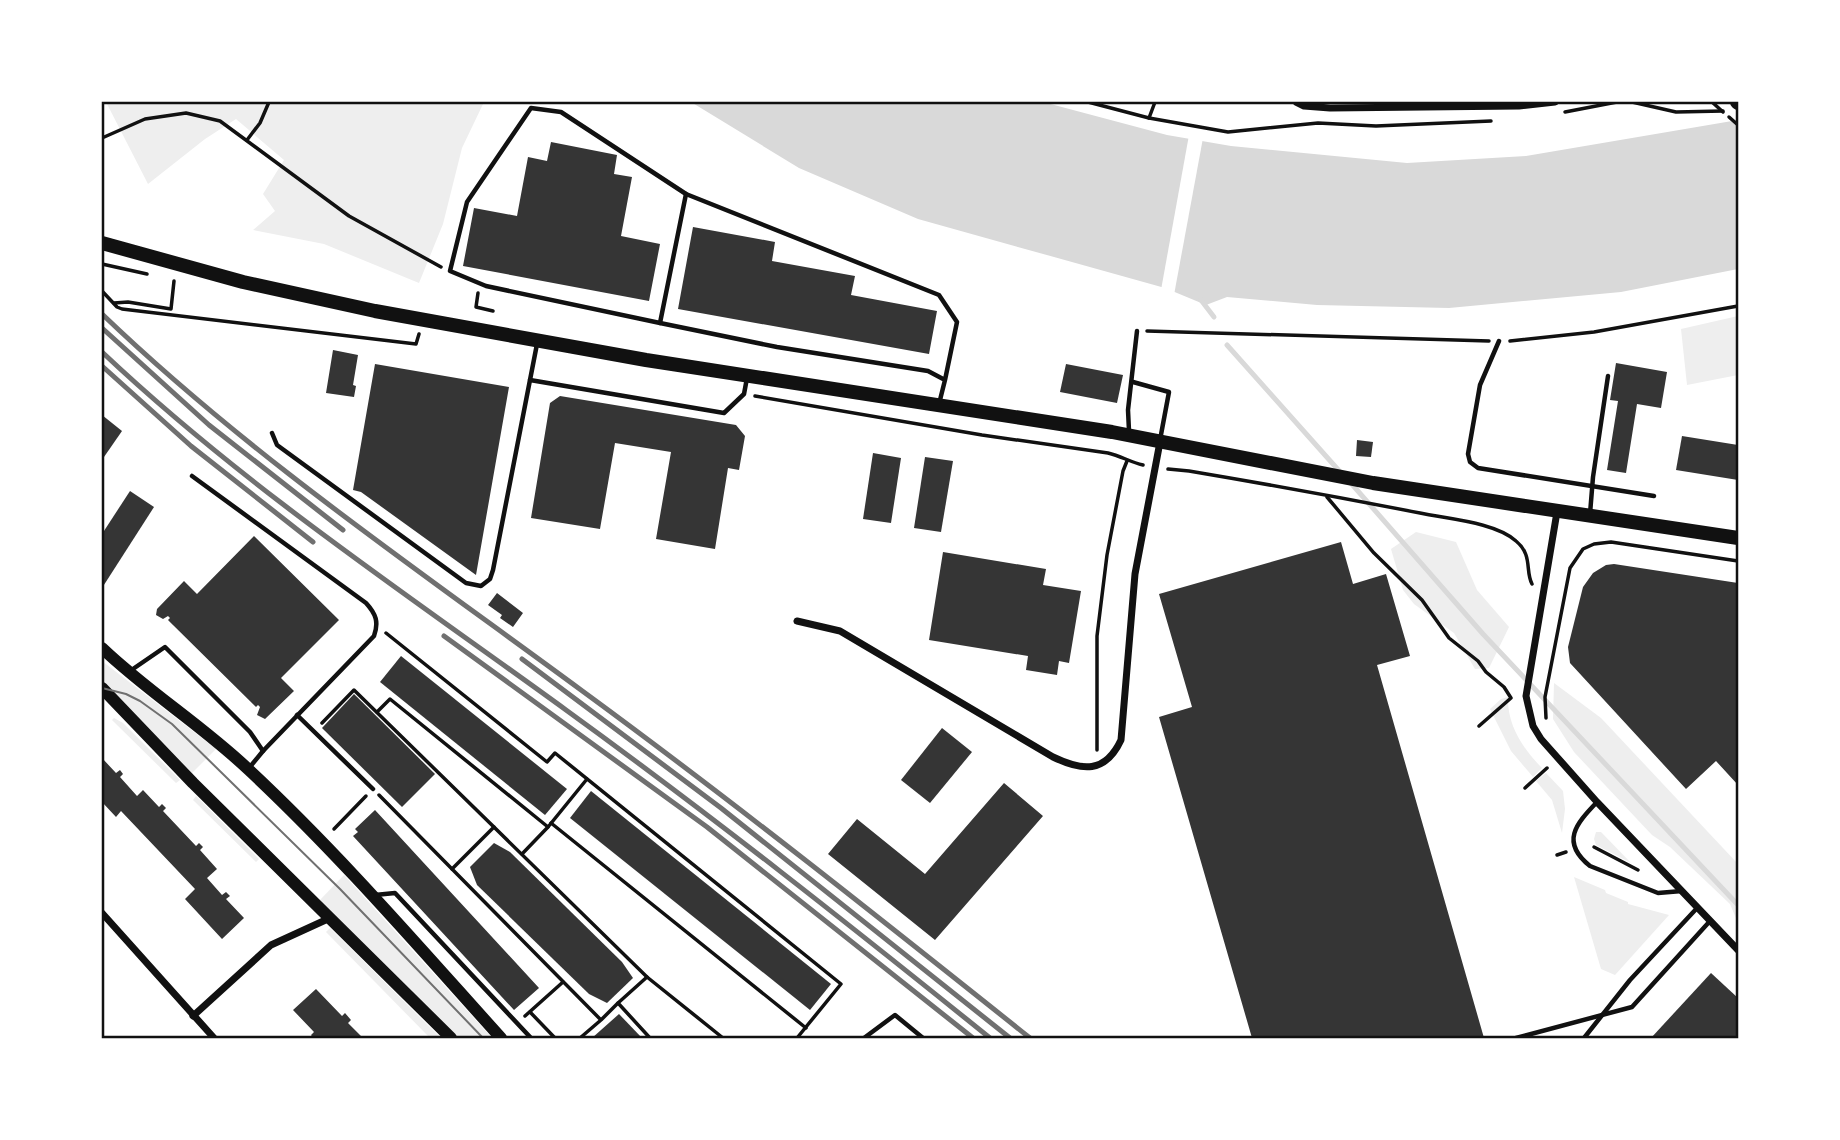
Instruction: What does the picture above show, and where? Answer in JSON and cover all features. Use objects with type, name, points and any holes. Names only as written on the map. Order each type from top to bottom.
[{"type":"main road","points":[[102,243],[256,285],[375,311],[646,360],[1130,435],[1373,483],[1738,538]]},
{"type":"main road","points":[[105,651],[248,769],[313,833],[501,1038]]},
{"type":"main road","points":[[102,688],[193,783],[451,1038]]},
{"type":"street","points":[[1296,102],[1304,106],[1330,108],[1520,106],[1555,102]]},
{"type":"street","points":[[797,621],[840,631],[1053,757],[1074,767],[1096,766],[1109,758],[1121,740],[1135,574],[1160,442]]},
{"type":"street","points":[[1557,512],[1526,696],[1533,726],[1541,739],[1598,802],[1738,950]]},
{"type":"street","points":[[102,912],[215,1038]]},
{"type":"street","points":[[193,1016],[271,945],[330,918]]},
{"type":"lane","points":[[939,406],[945,380],[957,322],[939,295],[686,194],[561,112],[531,108],[467,202],[450,271],[480,284],[777,347],[928,371],[945,380]]},
{"type":"lane","points":[[660,323],[686,194]]},
{"type":"lane","points":[[1130,435],[1128,410],[1138,331]]},
{"type":"lane","points":[[272,433],[277,445],[466,583],[481,586],[490,579],[493,570],[538,340]]},
{"type":"lane","points":[[1499,341],[1480,385],[1468,454],[1470,462],[1478,468],[1654,496]]},
{"type":"lane","points":[[530,380],[724,414],[744,394],[747,374]]},
{"type":"lane","points":[[1590,517],[1608,376]]},
{"type":"lane","points":[[1133,383],[1169,392],[1160,442]]},
{"type":"lane","points":[[192,476],[366,603],[375,613],[378,626],[374,636],[248,769]]},
{"type":"lane","points":[[129,672],[165,647],[250,732],[263,751]]},
{"type":"lane","points":[[297,715],[373,789]]},
{"type":"lane","points":[[1598,802],[1575,829],[1575,850],[1581,859],[1590,866],[1658,893],[1682,891]]},
{"type":"lane","points":[[372,896],[395,893],[531,1038]]},
{"type":"lane","points":[[1584,1038],[1630,980],[1699,906]]},
{"type":"lane","points":[[1516,1038],[1632,1007],[1711,919]]},
{"type":"lane","points":[[864,1038],[895,1015],[923,1038]]},
{"type":"path","points":[[247,140],[260,123],[270,102]]},
{"type":"path","points":[[1149,118],[1155,102]]},
{"type":"path","points":[[1632,102],[1676,112],[1718,112]]},
{"type":"path","points":[[102,138],[145,119],[186,113],[220,121],[349,216],[450,271]]},
{"type":"path","points":[[102,264],[149,275]]},
{"type":"path","points":[[113,303],[128,302],[171,309],[174,281]]},
{"type":"path","points":[[480,284],[476,307],[493,311]]},
{"type":"path","points":[[102,291],[122,309],[416,344],[419,334]]},
{"type":"path","points":[[1138,331],[1499,341],[1594,332],[1738,306]]},
{"type":"path","points":[[1096,766],[1097,636],[1107,555],[1127,461]]},
{"type":"path","points":[[1326,495],[1374,553],[1422,600],[1449,638],[1478,661],[1511,698],[1504,701],[1493,716],[1479,726]]},
{"type":"path","points":[[1343,499],[1478,525],[1505,533],[1519,542],[1529,562]]},
{"type":"path","points":[[1546,715],[1545,697],[1568,574],[1583,549],[1594,544],[1611,542],[1738,561]]},
{"type":"path","points":[[378,626],[547,762],[555,753],[841,984],[797,1038]]},
{"type":"path","points":[[348,685],[647,977],[723,1038]]},
{"type":"path","points":[[314,731],[354,690]]},
{"type":"path","points":[[377,712],[390,699],[806,1028]]},
{"type":"path","points":[[1525,788],[1547,768]]},
{"type":"path","points":[[521,854],[550,825],[587,779]]},
{"type":"path","points":[[334,829],[373,789],[601,1020]]},
{"type":"path","points":[[452,869],[494,827]]},
{"type":"path","points":[[1594,847],[1637,870]]},
{"type":"path","points":[[580,1038],[647,977]]},
{"type":"path","points":[[530,1024],[524,1017],[564,982]]},
{"type":"path","points":[[618,1003],[650,1038]]},
{"type":"path","points":[[530,1012],[555,1038]]},
{"type":"shaded area","points":[[106,102],[484,102],[462,148],[443,224],[419,283],[324,244],[253,230],[275,211],[263,194],[284,160],[236,119],[205,139],[148,184]]},
{"type":"shaded area","points":[[691,102],[1043,102],[1167,135],[1231,146],[1407,163],[1526,156],[1738,120],[1738,269],[1621,292],[1449,308],[1317,305],[1227,297],[1206,305],[1165,288],[918,219],[799,168]]},
{"type":"shaded area","points":[[1738,316],[1738,375],[1687,385],[1681,329]]},
{"type":"shaded area","points":[[1416,532],[1456,542],[1477,590],[1509,627],[1489,668],[1475,669],[1454,633],[1414,604],[1403,590],[1391,549]]},
{"type":"shaded area","points":[[102,661],[216,749],[192,773],[102,680]]},
{"type":"shaded area","points":[[1554,683],[1601,718],[1738,864],[1738,923],[1730,904],[1670,847],[1652,835],[1574,752],[1553,719]]},
{"type":"shaded area","points":[[1508,697],[1513,727],[1542,768],[1533,777],[1511,751],[1490,709],[1501,699]]},
{"type":"shaded area","points":[[114,718],[123,723],[180,780],[176,783],[112,720]]},
{"type":"shaded area","points":[[1546,773],[1563,791],[1565,809],[1562,833],[1552,800],[1536,781]]},
{"type":"shaded area","points":[[196,796],[259,859],[256,862],[193,800]]},
{"type":"shaded area","points":[[1596,832],[1601,832],[1631,863],[1596,845]]},
{"type":"shaded area","points":[[344,875],[492,1038],[459,1038],[320,900]]},
{"type":"shaded area","points":[[1574,877],[1605,890],[1628,904],[1669,915],[1615,975],[1601,969]]},
{"type":"shaded area","points":[[330,928],[441,1038],[430,1038],[326,932]]},
{"type":"pier","points":[[1189,135],[1203,138],[1174,295],[1161,290]]},
{"type":"building","points":[[551,142],[617,155],[614,174],[632,177],[621,236],[660,244],[649,301],[463,266],[474,208],[517,216],[528,157],[547,161]]},
{"type":"building","points":[[693,227],[775,242],[772,261],[855,276],[851,295],[937,311],[929,354],[678,309]]},
{"type":"building","points":[[333,350],[358,355],[353,385],[356,386],[354,397],[326,393]]},
{"type":"building","points":[[1616,363],[1667,372],[1661,408],[1637,404],[1626,473],[1607,470],[1618,401],[1610,400]]},
{"type":"building","points":[[375,364],[509,387],[476,575],[361,492],[353,490]]},
{"type":"building","points":[[1066,364],[1123,375],[1117,403],[1060,392]]},
{"type":"building","points":[[560,396],[736,425],[745,436],[739,470],[728,468],[715,549],[656,539],[671,452],[615,443],[600,529],[531,518],[550,403]]},
{"type":"building","points":[[102,415],[122,431],[104,457],[102,456]]},
{"type":"building","points":[[1682,436],[1738,445],[1738,480],[1676,470]]},
{"type":"building","points":[[1357,440],[1373,442],[1371,457],[1356,456]]},
{"type":"building","points":[[873,453],[901,458],[891,523],[863,519]]},
{"type":"building","points":[[925,457],[953,461],[941,532],[914,528]]},
{"type":"building","points":[[130,491],[154,507],[102,588],[102,534]]},
{"type":"building","points":[[254,536],[339,620],[281,678],[294,691],[265,719],[257,715],[260,707],[256,707],[173,625],[168,616],[163,619],[156,615],[157,609],[184,581],[197,594]]},
{"type":"building","points":[[1341,542],[1353,584],[1386,574],[1410,656],[1377,665],[1484,1038],[1252,1038],[1159,717],[1192,707],[1159,594]]},
{"type":"building","points":[[943,552],[1046,569],[1043,585],[1081,591],[1069,663],[1059,661],[1057,675],[1026,670],[1028,656],[929,640]]},
{"type":"building","points":[[1606,565],[1738,583],[1738,785],[1716,761],[1686,789],[1570,663],[1568,647],[1583,587],[1593,573]]},
{"type":"building","points":[[497,593],[523,613],[513,627],[488,605]]},
{"type":"building","points":[[401,656],[567,789],[545,815],[380,682]]},
{"type":"building","points":[[354,694],[435,774],[402,807],[322,728]]},
{"type":"building","points":[[942,728],[972,752],[930,803],[901,780]]},
{"type":"building","points":[[102,758],[116,773],[120,770],[123,774],[120,777],[137,796],[143,790],[159,807],[162,804],[166,808],[163,811],[196,846],[199,843],[203,847],[200,850],[217,869],[207,878],[222,895],[226,892],[230,896],[226,899],[244,918],[222,939],[185,899],[195,889],[121,811],[116,817],[102,802]]},
{"type":"building","points":[[1004,783],[1043,816],[935,940],[828,854],[857,819],[925,874]]},
{"type":"building","points":[[591,791],[831,984],[810,1010],[570,818]]},
{"type":"building","points":[[375,810],[539,988],[514,1010],[353,836],[358,832],[355,829]]},
{"type":"building","points":[[494,843],[510,852],[622,962],[633,978],[607,1003],[589,994],[477,885],[470,867]]},
{"type":"building","points":[[1711,973],[1738,998],[1738,1038],[1651,1038]]},
{"type":"building","points":[[316,989],[342,1016],[345,1013],[351,1020],[348,1023],[363,1038],[313,1038],[311,1035],[314,1032],[293,1010]]},
{"type":"building","points":[[619,1014],[642,1038],[592,1038]]},
{"type":"waterway","points":[[1201,300],[1214,317]]},
{"type":"waterway","points":[[1227,345],[1341,473]]},
{"type":"waterway","points":[[1350,482],[1483,634],[1738,905]]},
{"type":"tram line","points":[[102,688],[140,701],[172,724],[340,889],[483,1038]]},
{"type":"railway","points":[[102,314],[216,415],[335,510],[695,775],[1030,1038]]},
{"type":"railway","points":[[102,328],[209,425],[343,530]]},
{"type":"railway","points":[[102,352],[213,449],[270,494],[674,790],[990,1038]]},
{"type":"railway","points":[[102,366],[191,446],[313,542]]},
{"type":"railway","points":[[444,636],[707,827],[973,1038]]},
{"type":"railway","points":[[522,659],[721,808],[1010,1038]]}]
